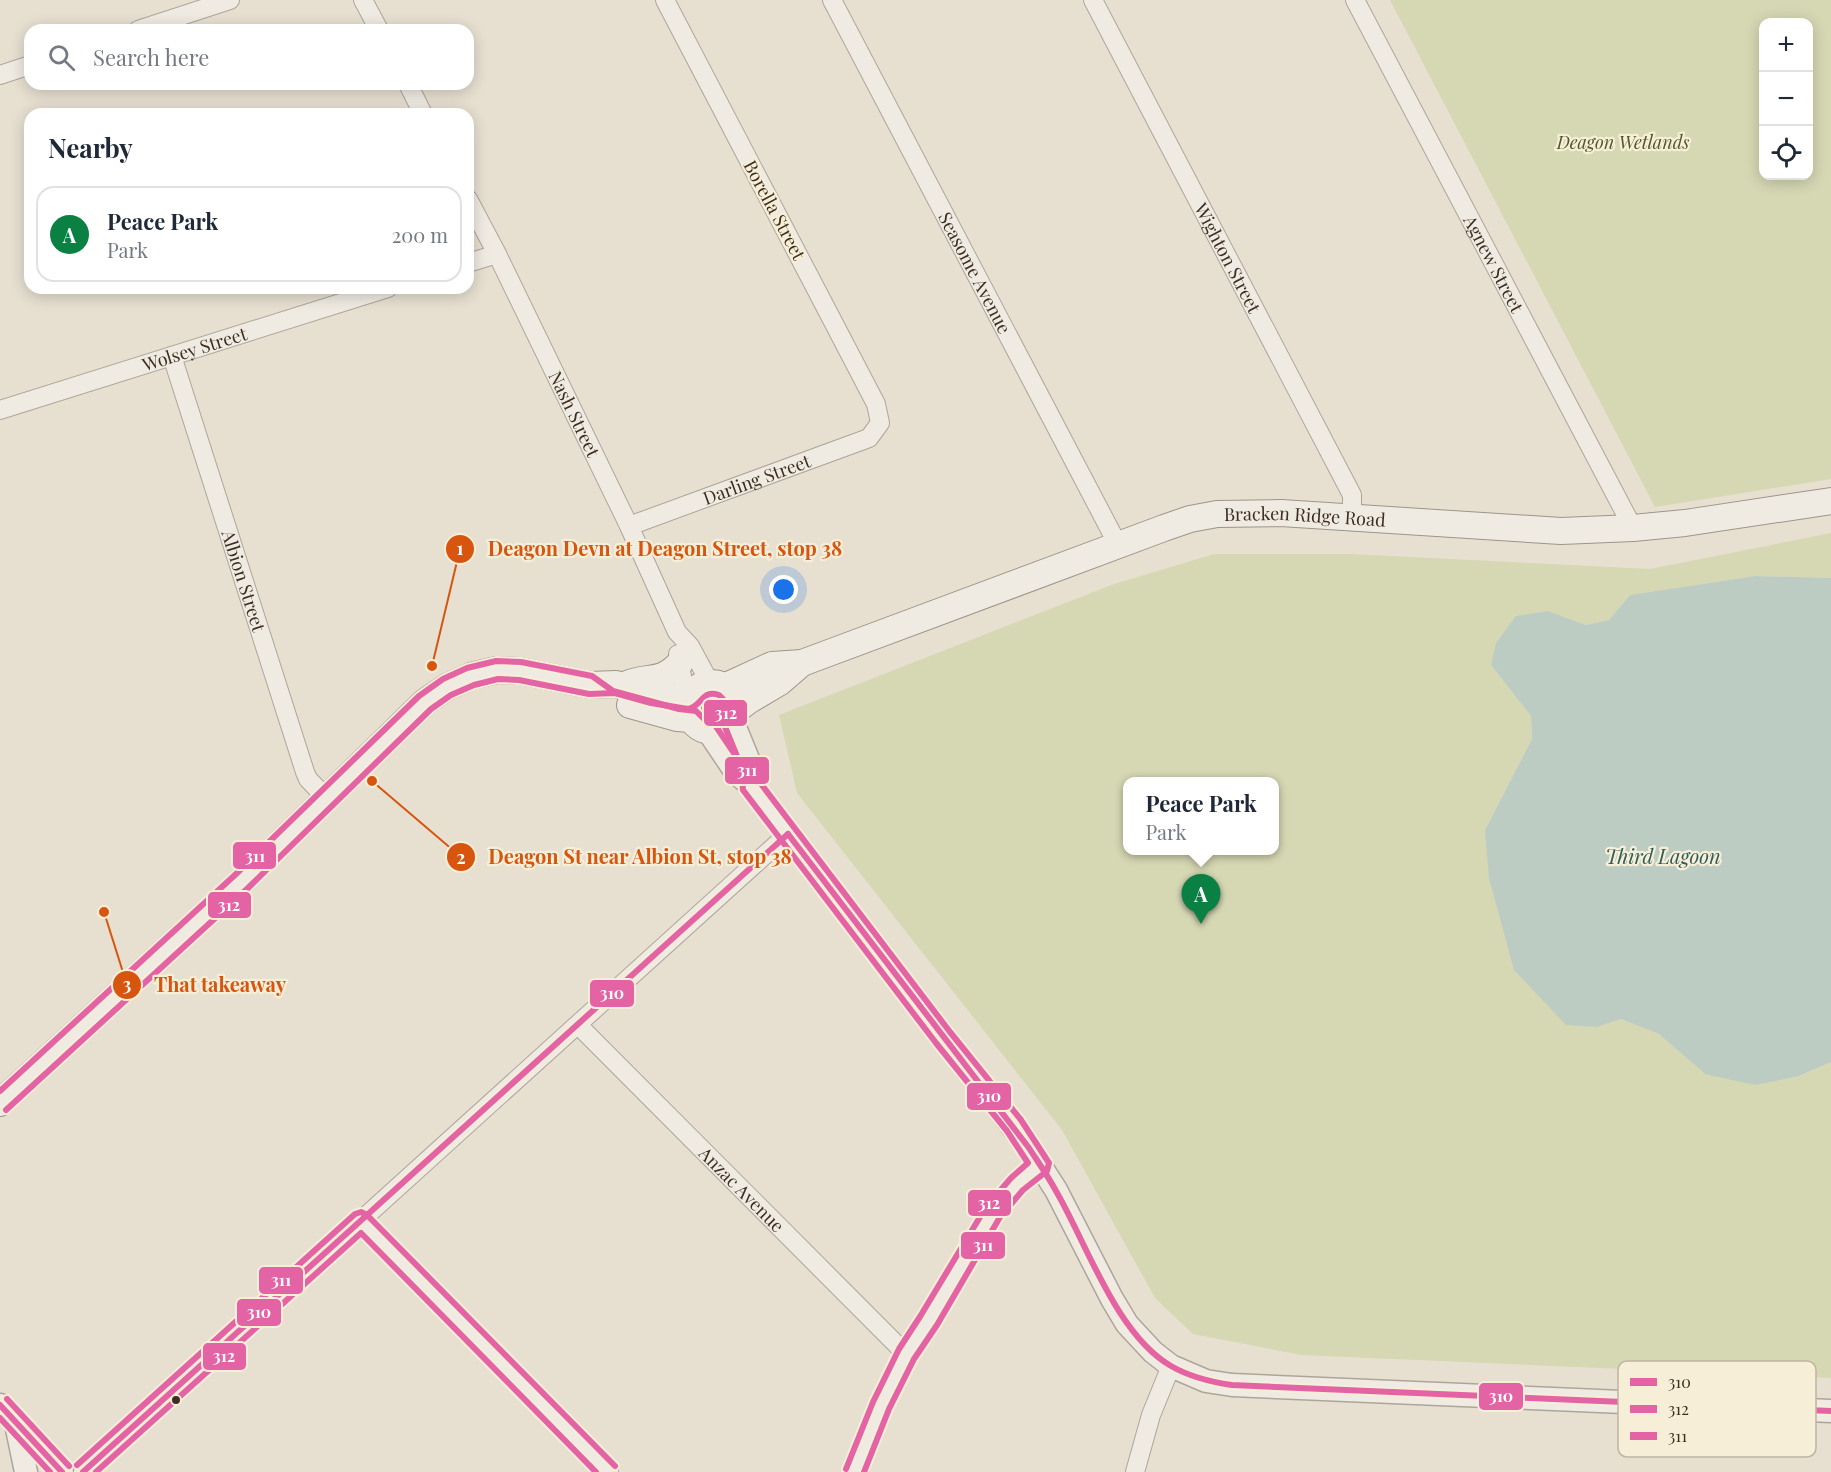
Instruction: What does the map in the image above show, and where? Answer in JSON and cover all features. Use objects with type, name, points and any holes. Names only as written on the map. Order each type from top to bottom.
[{"type":"main road","name":"Bracken Ridge Road","points":[[802,663],[780,682],[756,695],[721,729],[702,703],[772,665],[802,663],[1190,519],[1217,514],[1281,513],[1561,531],[1685,523],[1831,501]]},
{"type":"main road","points":[[624,686],[637,680],[652,680],[669,674],[680,663]]},
{"type":"main road","points":[[0,1103],[242,881],[426,702],[447,687],[471,676],[497,670],[520,671],[590,685],[616,684],[652,694],[702,703]]},
{"type":"main road","points":[[590,685],[609,699],[677,718],[702,703],[734,697],[734,715]]},
{"type":"street","points":[[156,24],[230,0]]},
{"type":"street","points":[[363,0],[376,24]]},
{"type":"street","name":"Borella Street","points":[[665,0],[876,404],[880,423]]},
{"type":"street","name":"Seasome Avenue","points":[[832,0],[1118,545]]},
{"type":"street","name":"Wighton Street","points":[[1093,0],[1352,495],[1352,518]]},
{"type":"street","name":"Agnew Street","points":[[1355,0],[1633,528]]},
{"type":"street","points":[[0,75],[24,67]]},
{"type":"street","points":[[411,90],[420,108]]},
{"type":"street","name":"Nash Street","points":[[474,210],[629,526],[677,632],[690,646],[702,703]]},
{"type":"street","points":[[474,261],[497,254]]},
{"type":"street","name":"Wolsey Street","points":[[0,410],[369,294]]},
{"type":"street","name":"Albion Street","points":[[172,356],[305,772],[308,779],[327,799]]},
{"type":"street","name":"Darling Street","points":[[629,526],[868,438],[880,423]]},
{"type":"street","name":"Nash Street","points":[[677,632],[682,682],[702,703]]},
{"type":"street","points":[[702,703],[737,774],[751,785],[943,1038],[1014,1126],[1056,1190],[1127,1324],[1153,1352],[1171,1366],[1206,1381],[1232,1385],[1618,1402]]},
{"type":"street","points":[[734,715],[750,764],[751,785]]},
{"type":"street","points":[[83,1472],[788,834]]},
{"type":"street","name":"Anzac Avenue","points":[[578,1025],[906,1354]]},
{"type":"street","points":[[854,1472],[881,1405],[906,1354],[929,1320],[993,1212],[1017,1184],[1040,1165]]},
{"type":"street","points":[[361,1221],[609,1472]]},
{"type":"street","points":[[1136,1472],[1151,1415],[1171,1366]]},
{"type":"street","points":[[0,1405],[62,1472]]},
{"type":"street","points":[[1816,1410],[1831,1411]]},
{"type":"street","points":[[16,1422],[26,1472]]},
{"type":"green space","name":"Deagon Wetlands","points":[[1390,0],[1831,0],[1831,479],[1655,507]]},
{"type":"green space","points":[[1831,533],[1831,578],[1755,576],[1630,595],[1609,620],[1586,625],[1548,611],[1491,665],[1531,716],[1532,739],[1485,830],[1597,1027],[1621,1019],[1659,1034],[1705,1074],[1799,1076],[1831,1062],[1831,1378],[1816,1377],[1816,1361],[1618,1361],[1618,1369],[1301,1355],[1193,1334],[1155,1298],[1062,1130],[797,793],[779,715],[1114,584],[1214,554],[1351,554],[1650,569]]},
{"type":"water","name":"Third Lagoon","points":[[1755,576],[1831,578],[1831,1062],[1799,1076],[1755,1085],[1705,1074],[1659,1034],[1621,1019],[1597,1027],[1566,1025],[1514,970],[1489,878],[1485,830],[1532,739],[1531,716],[1491,665],[1496,643],[1516,616],[1548,611],[1586,625],[1609,620],[1630,595]]},
{"type":"transit line","name":"311","points":[[0,1091],[236,874],[419,696],[443,679],[467,668],[496,661],[521,662],[592,676],[613,691],[679,709],[696,711],[706,721],[715,725],[744,768],[758,780],[950,1032],[1021,1120],[1049,1163],[1047,1171],[1023,1190],[1000,1217],[937,1325],[914,1359],[889,1409],[864,1472]]},
{"type":"transit line","name":"312","points":[[6,1110],[248,888],[431,709],[451,695],[474,685],[498,679],[519,680],[589,694],[615,693],[651,703],[688,709],[697,705],[709,694],[719,695],[726,702],[727,708],[723,722],[741,766],[743,790],[936,1043],[1007,1131],[1028,1163],[1011,1178],[986,1207],[899,1349],[873,1402],[846,1469]]},
{"type":"transit line","name":"310","points":[[788,834],[1029,1148],[1068,1212],[1104,1286],[1119,1311],[1134,1333],[1171,1366],[1201,1378],[1232,1385],[1618,1402]]},
{"type":"transit line","name":"310","points":[[83,1472],[788,834]]},
{"type":"transit line","name":"311","points":[[77,1465],[355,1214],[361,1212],[367,1215],[615,1466]]},
{"type":"transit line","name":"312","points":[[96,1472],[361,1233],[596,1472]]},
{"type":"transit line","name":"311","points":[[7,1399],[69,1466]]},
{"type":"transit line","name":"310","points":[[0,1405],[62,1472]]},
{"type":"transit line","name":"310","points":[[1816,1410],[1831,1411]]},
{"type":"transit line","name":"312","points":[[0,1418],[50,1472]]},
{"type":"place","name":"Deagon Devn at Deagon Street, stop 38","points":[[432,666]]},
{"type":"place","name":"Deagon St near Albion St, stop 38","points":[[372,781]]},
{"type":"place","name":"That takeaway","points":[[104,912]]},
{"type":"place","name":"Peace Park","points":[[1201,924]]}]
